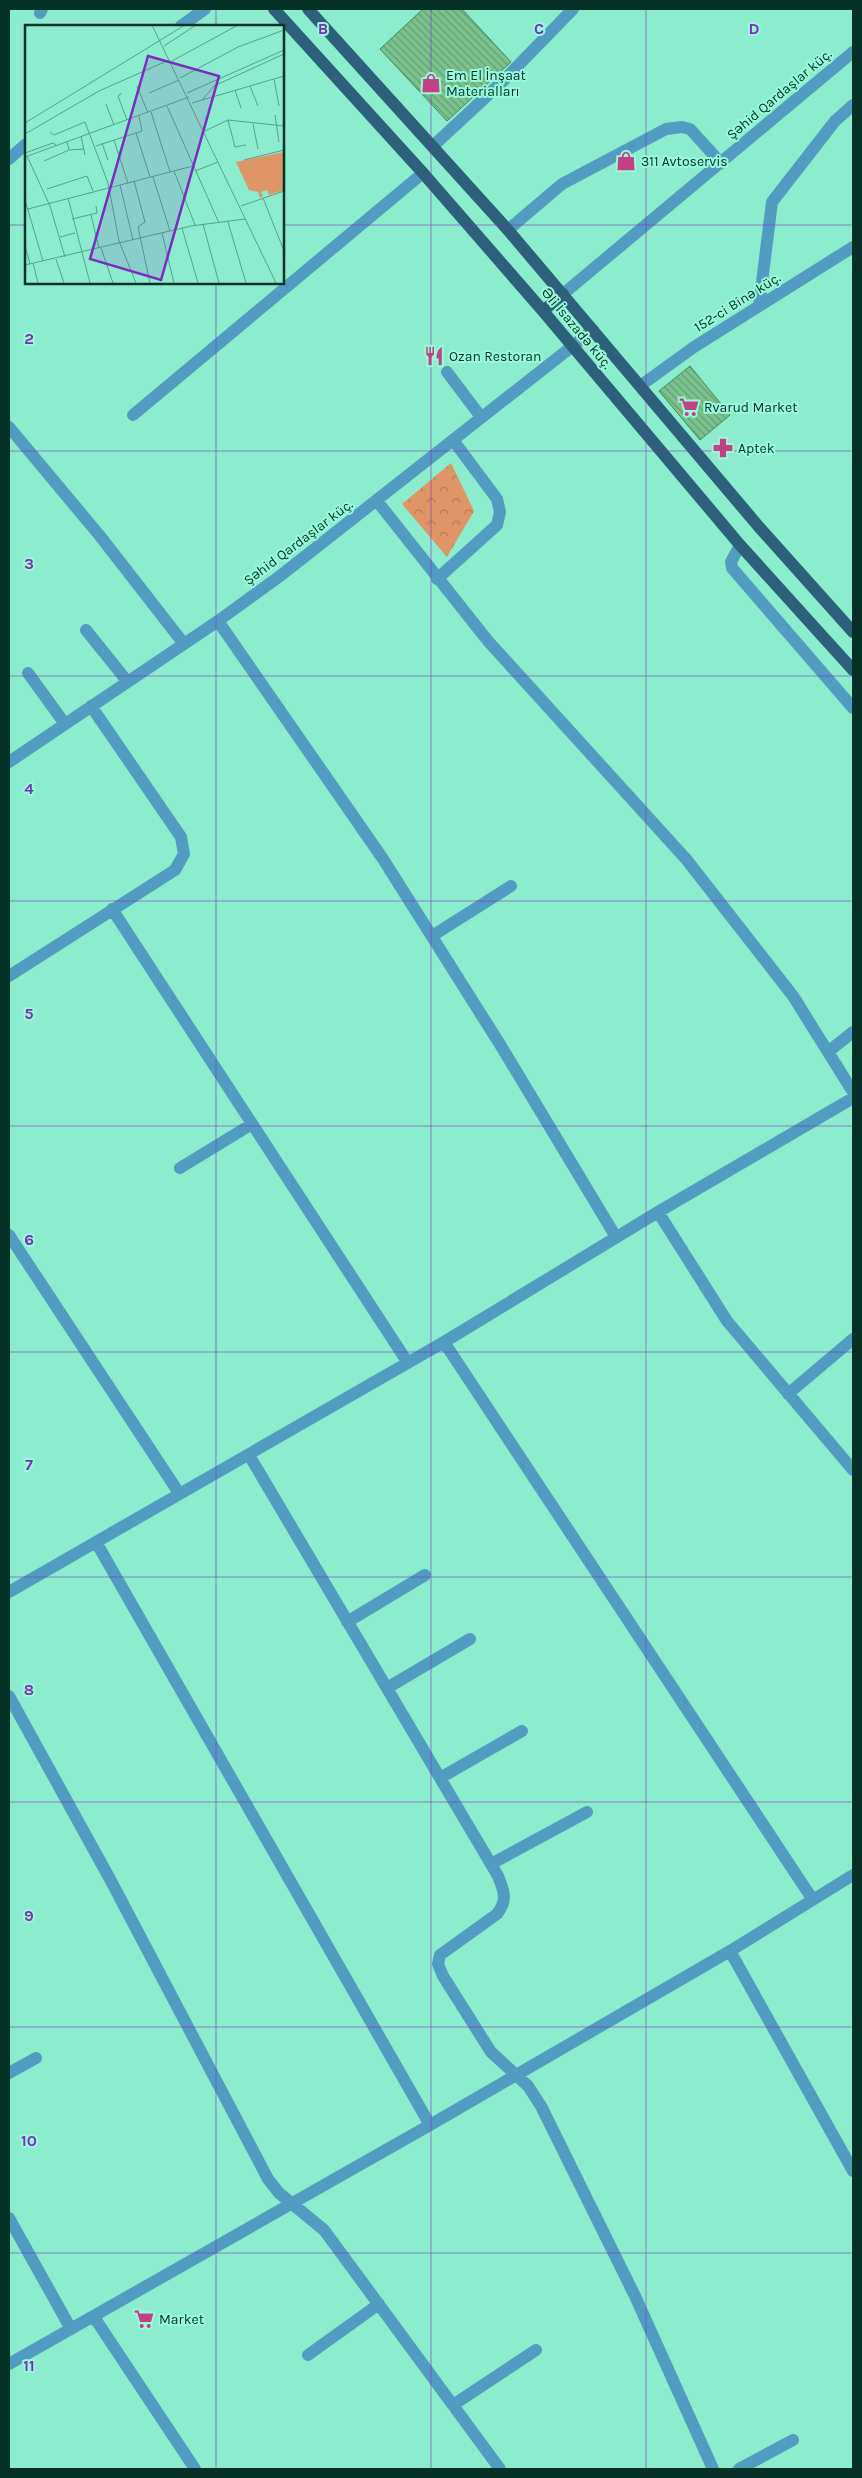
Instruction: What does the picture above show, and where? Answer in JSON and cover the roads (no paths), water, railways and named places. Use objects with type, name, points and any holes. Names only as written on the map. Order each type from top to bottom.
[{"type":"main road","name":"Əli İsazadə küç.","points":[[274,9],[424,173],[573,346],[740,545],[853,670]]},
{"type":"main road","name":"Əli İsazadə küç.","points":[[308,9],[508,230],[760,526],[853,632]]},
{"type":"main road","points":[[543,311],[563,294]]},
{"type":"street","points":[[182,25],[205,9]]},
{"type":"street","points":[[433,146],[502,81],[573,9]]},
{"type":"street","name":"Şəhid Qardaşlar küç.","points":[[563,294],[853,52]]},
{"type":"street","points":[[759,306],[772,202],[835,121],[853,105]]},
{"type":"street","points":[[508,230],[562,184],[666,129],[682,127],[690,129],[721,163]]},
{"type":"street","points":[[9,159],[25,145]]},
{"type":"street","points":[[134,415],[424,173]]},
{"type":"street","name":"152-ci Binə küç.","points":[[640,386],[694,347],[853,247]]},
{"type":"street","name":"Şəhid Qardaşlar küç.","points":[[9,762],[126,681],[218,621],[377,501],[593,330]]},
{"type":"street","points":[[447,372],[481,417]]},
{"type":"street","points":[[9,427],[100,536],[184,644]]},
{"type":"street","points":[[438,579],[496,524],[500,512],[497,498],[453,440]]},
{"type":"street","points":[[377,501],[494,648],[686,859],[794,996],[853,1092]]},
{"type":"street","points":[[740,545],[731,562],[732,568],[853,708]]},
{"type":"street","points":[[218,621],[382,859],[432,936],[616,1237]]},
{"type":"street","points":[[86,630],[126,681]]},
{"type":"street","points":[[28,673],[65,724]]},
{"type":"street","points":[[9,976],[175,870],[182,862],[183,845],[181,836],[91,706]]},
{"type":"street","points":[[432,936],[511,886]]},
{"type":"street","points":[[112,909],[408,1363]]},
{"type":"street","points":[[829,1052],[853,1032]]},
{"type":"street","points":[[9,1592],[178,1493],[248,1455],[444,1342],[616,1237],[853,1098]]},
{"type":"street","points":[[180,1168],[252,1124]]},
{"type":"street","points":[[658,1212],[727,1321],[853,1470]]},
{"type":"street","points":[[9,1235],[178,1493]]},
{"type":"street","points":[[788,1394],[853,1339]]},
{"type":"street","points":[[444,1342],[812,1900]]},
{"type":"street","points":[[248,1455],[491,1864],[505,1893],[504,1905],[497,1914],[440,1956],[438,1964],[443,1976],[492,2052],[528,2086],[541,2106],[635,2296],[713,2469]]},
{"type":"street","points":[[96,1542],[430,2125]]},
{"type":"street","points":[[347,1622],[425,1575]]},
{"type":"street","points":[[387,1688],[470,1639]]},
{"type":"street","points":[[9,1696],[111,1882],[268,2179],[292,2204],[324,2230],[500,2469]]},
{"type":"street","points":[[440,1778],[522,1732]]},
{"type":"street","points":[[491,1864],[587,1812]]},
{"type":"street","points":[[9,2364],[430,2125],[853,1876]]},
{"type":"street","points":[[730,1950],[853,2171]]},
{"type":"street","points":[[9,2073],[36,2058]]},
{"type":"street","points":[[9,2218],[71,2329]]},
{"type":"street","points":[[308,2355],[379,2304]]},
{"type":"street","points":[[94,2317],[195,2469]]},
{"type":"street","points":[[453,2405],[536,2350]]},
{"type":"street","points":[[739,2469],[793,2440]]},
{"type":"place","name":"Em El İnşaat Materialları","points":[[431,83]]},
{"type":"place","name":"311 Avtoservis","points":[[626,161]]},
{"type":"place","name":"Ozan Restoran","points":[[434,356]]},
{"type":"place","name":"Rvarud Market","points":[[689,407]]},
{"type":"place","name":"Aptek","points":[[723,448]]},
{"type":"place","name":"Market","points":[[144,2319]]}]
